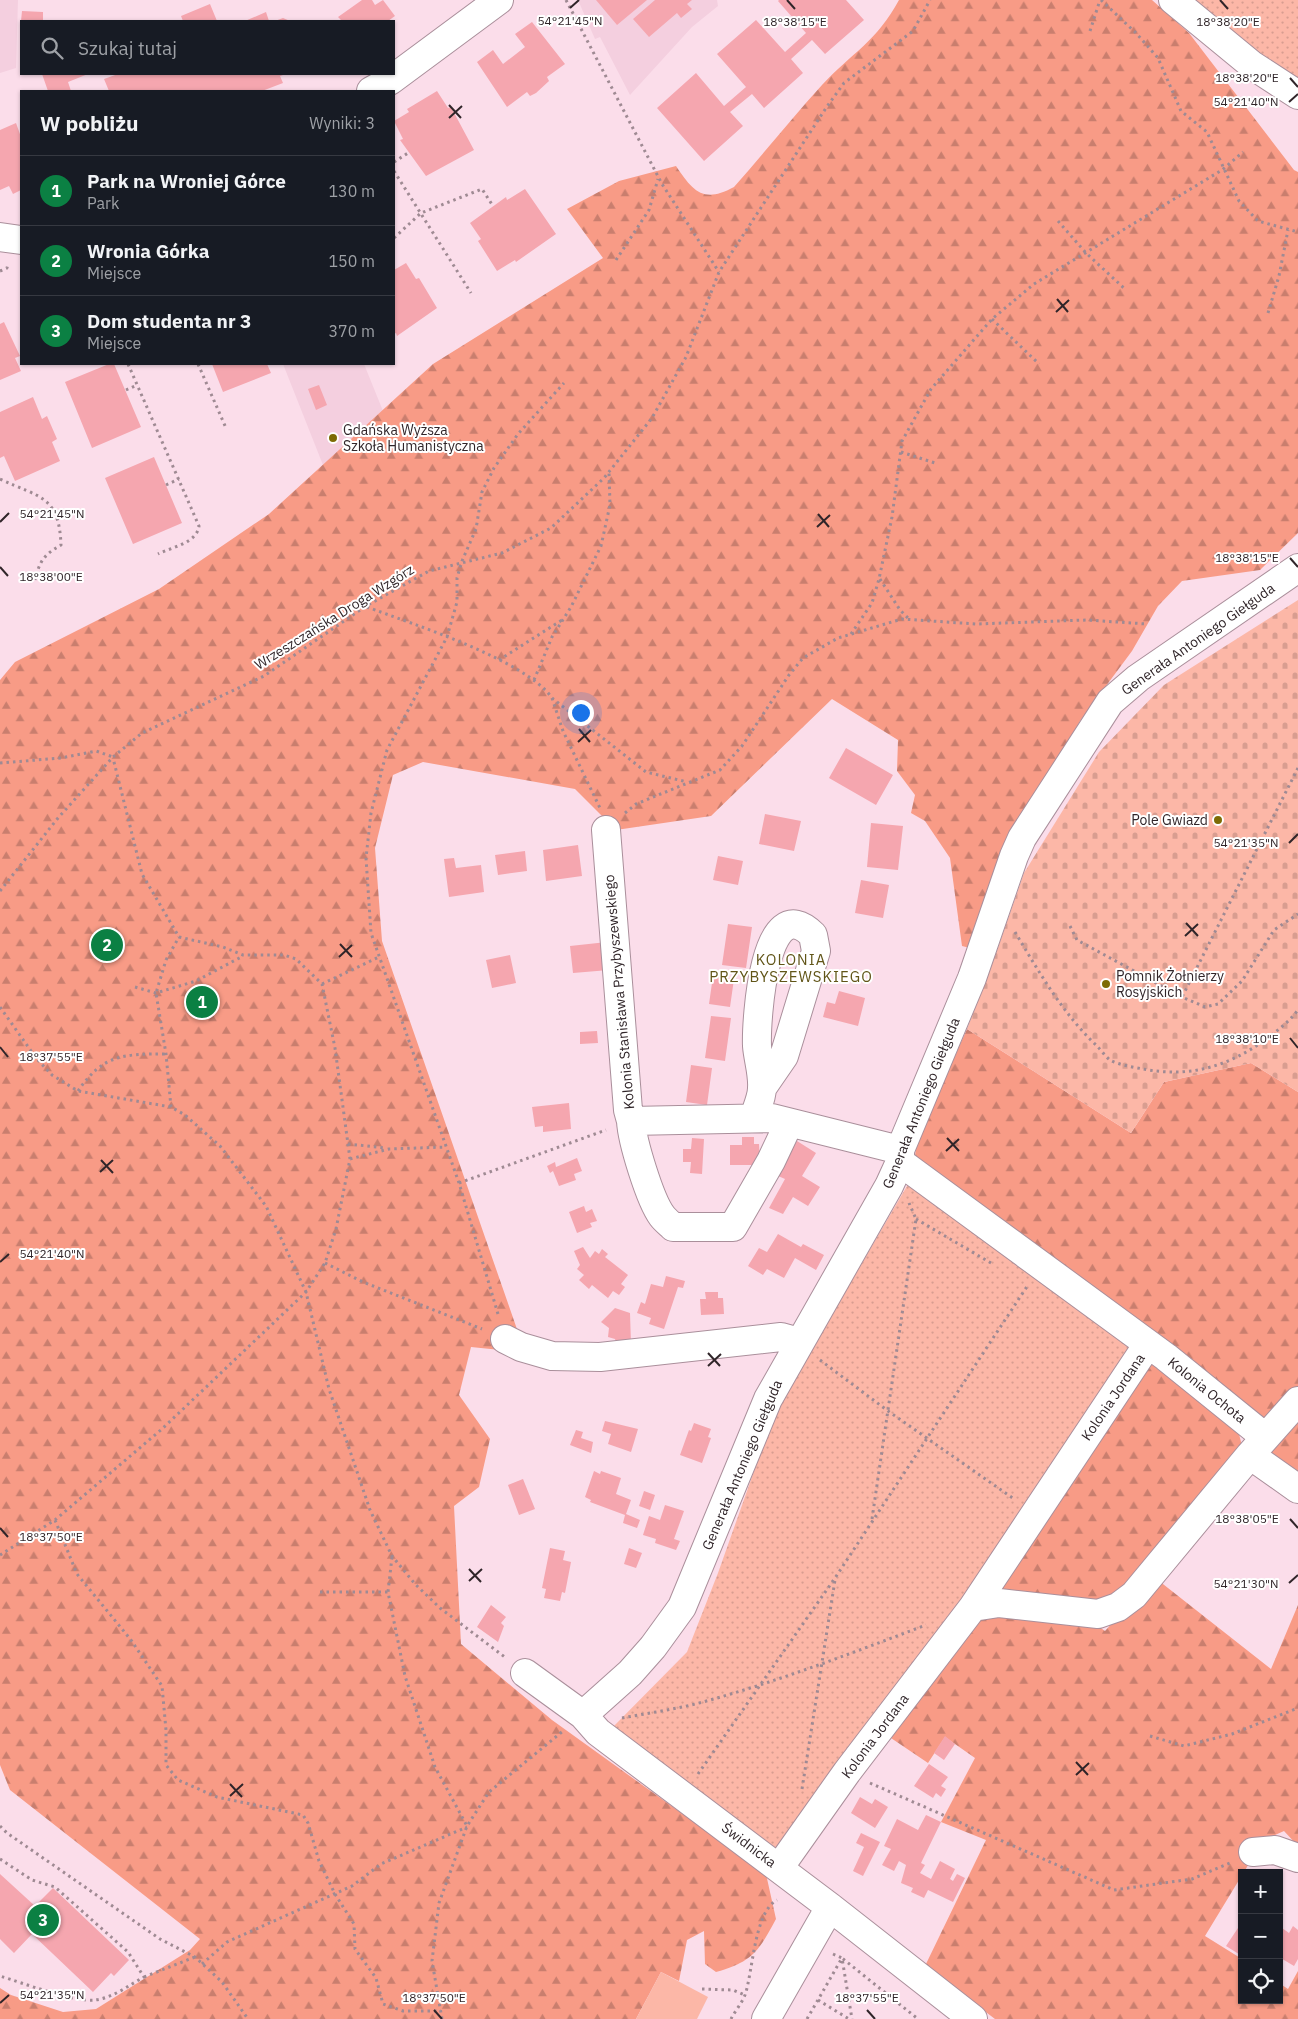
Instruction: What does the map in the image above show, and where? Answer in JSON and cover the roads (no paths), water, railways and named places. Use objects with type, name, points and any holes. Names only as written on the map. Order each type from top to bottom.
[{"type":"street","points":[[373,90],[391,80],[499,0]]},
{"type":"street","points":[[1173,0],[1252,65],[1298,95]]},
{"type":"street","name":"Generała Antoniego Giełguda","points":[[582,1715],[630,1673],[653,1647],[682,1607],[768,1399],[889,1186],[972,978],[1022,838],[1110,702],[1138,678],[1298,568]]},
{"type":"street","name":"Kolonia Stanisława Przybyszewskiego","points":[[606,830],[628,1110],[631,1121],[772,1118],[900,1156]]},
{"type":"street","points":[[754,1117],[762,1088],[784,1056],[816,952],[813,935],[799,925],[790,925],[776,934],[768,956],[761,992],[757,1044],[762,1088]]},
{"type":"street","points":[[631,1121],[637,1150],[661,1216],[673,1227],[734,1227],[772,1161],[789,1123]]},
{"type":"street","name":"Kolonia Jordana","points":[[779,1868],[847,1772],[973,1607],[1148,1344],[900,1156]]},
{"type":"street","points":[[505,1339],[552,1356],[600,1357],[782,1337],[799,1342]]},
{"type":"street","name":"Kolonia Ochota","points":[[1148,1344],[1257,1446],[1298,1489]]},
{"type":"street","points":[[973,1607],[999,1604],[1098,1614],[1118,1607],[1134,1594],[1257,1446],[1298,1401]]},
{"type":"street","name":"Świdnicka","points":[[525,1673],[582,1715],[598,1732],[830,1907],[972,2019]]},
{"type":"street","points":[[1253,1852],[1275,1850],[1298,1858]]},
{"type":"street","points":[[766,2019],[830,1907]]},
{"type":"place","name":"Gdańska Wyższa Szkoła Humanistyczna","points":[[333,438]]},
{"type":"place","name":"Pole Gwiazd","points":[[1218,820]]},
{"type":"place","name":"Wronia Górka","points":[[107,945]]},
{"type":"place","name":"Pomnik Żołnierzy Rosyjskich","points":[[1106,984]]},
{"type":"place","name":"Park na Wroniej Górce","points":[[202,1002]]},
{"type":"place","name":"Dom studenta nr 3","points":[[43,1920]]},
{"type":"district","name":"KOLONIA PRZYBYSZEWSKIEGO","points":[[791,968]]}]
